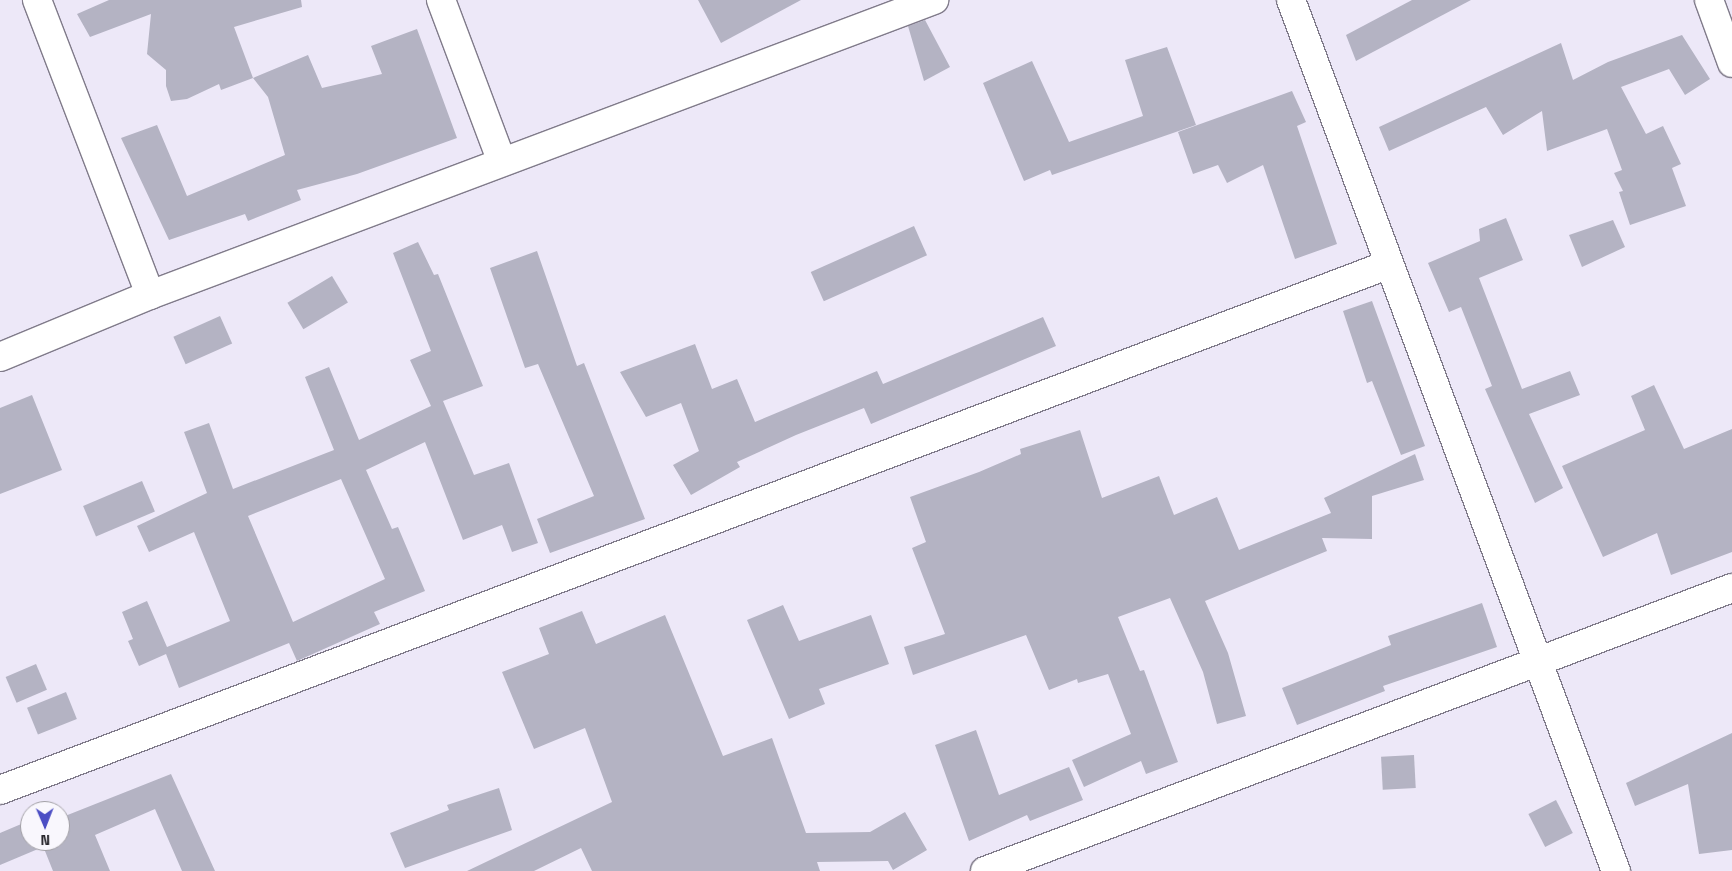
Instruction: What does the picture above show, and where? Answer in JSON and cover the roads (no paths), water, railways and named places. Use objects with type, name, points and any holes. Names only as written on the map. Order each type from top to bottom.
[{"type":"street","points":[[37,0],[150,295]]},
{"type":"street","points":[[441,0],[502,162]]},
{"type":"street","points":[[0,357],[150,295],[934,0]]},
{"type":"street","points":[[1291,0],[1387,265],[1616,871]]},
{"type":"street","points":[[1709,0],[1732,63]]},
{"type":"street","points":[[0,790],[1387,265]]},
{"type":"street","points":[[985,871],[1732,588]]}]
